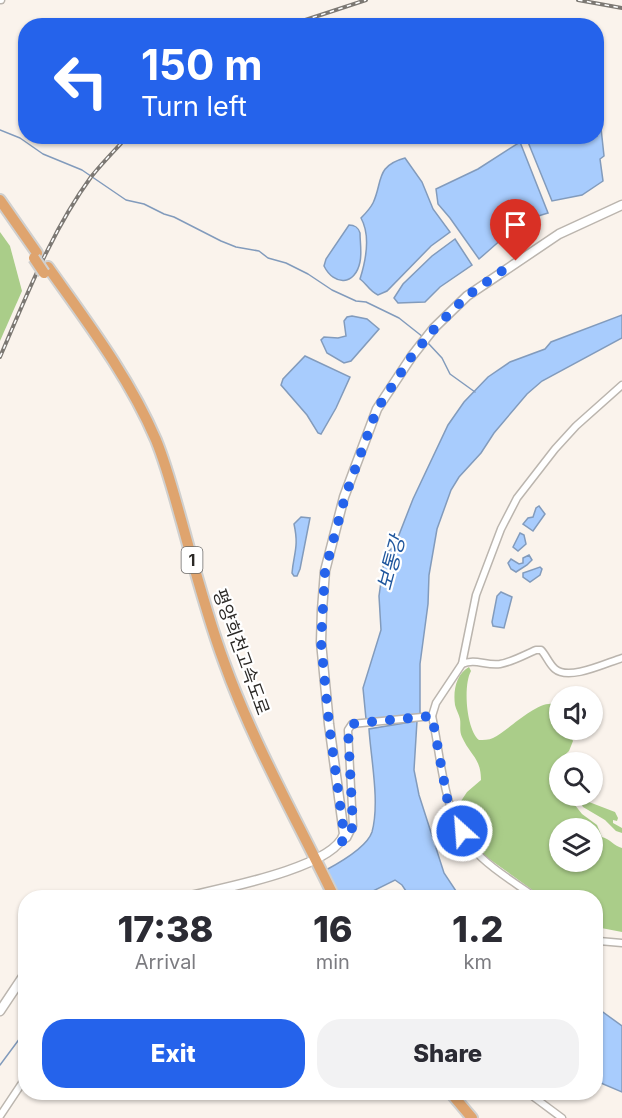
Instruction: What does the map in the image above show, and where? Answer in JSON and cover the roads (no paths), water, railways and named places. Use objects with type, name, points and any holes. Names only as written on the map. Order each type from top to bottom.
[{"type":"highway","name":"평양희천고속도로","points":[[0,200],[36,256]]},
{"type":"highway","name":"평양희천고속도로","points":[[0,208],[46,270],[108,363],[143,429],[167,491],[220,669],[244,725],[330,890]]},
{"type":"highway","name":"평양희천고속도로","points":[[314,863],[324,890]]},
{"type":"highway","points":[[448,1100],[462,1118]]},
{"type":"highway","points":[[457,1100],[472,1118]]},
{"type":"main road","points":[[213,890],[314,863],[342,842],[344,834],[329,724],[321,642],[325,571],[345,497],[377,409],[412,356],[435,328],[467,296],[559,234],[622,205]]},
{"type":"main road","points":[[0,1011],[18,984]]},
{"type":"street","points":[[525,890],[483,859],[471,846],[454,818],[446,793],[432,716],[436,703],[462,664],[476,595],[492,551],[517,498],[555,449],[622,385]]},
{"type":"street","points":[[462,664],[476,661],[489,665],[499,664],[541,650],[556,670],[566,673],[592,669],[622,658]]},
{"type":"street","points":[[342,842],[347,838],[353,826],[348,730],[352,724],[432,716]]},
{"type":"street","points":[[603,940],[622,943]]},
{"type":"street","points":[[0,1116],[18,1089]]},
{"type":"street","points":[[537,1100],[562,1118]]},
{"type":"water","points":[[517,144],[521,144],[548,213],[519,226],[479,259],[438,204],[436,189],[478,169]]},
{"type":"water","points":[[529,144],[603,144],[604,156],[600,159],[603,181],[582,195],[552,201]]},
{"type":"water","points":[[405,158],[422,182],[433,209],[450,232],[431,246],[387,291],[378,295],[360,279],[366,256],[367,240],[361,218],[373,203],[384,170],[395,161]]},
{"type":"water","points":[[349,225],[356,227],[360,233],[360,262],[354,276],[338,280],[328,273],[324,266],[326,259]]},
{"type":"water","points":[[455,239],[472,265],[440,287],[425,302],[398,303],[394,298],[403,284],[432,256]]},
{"type":"water","name":"보통강","points":[[622,315],[622,338],[542,381],[527,394],[494,433],[481,453],[459,477],[451,490],[437,529],[429,575],[428,604],[420,664],[420,716],[366,719],[363,688],[381,630],[379,596],[384,560],[395,545],[413,499],[448,425],[464,402],[488,377],[510,362],[545,349],[551,342]]},
{"type":"water","points":[[347,317],[367,319],[379,329],[351,361],[344,363],[327,353],[321,340],[324,337],[346,336],[344,321]]},
{"type":"water","points":[[305,356],[350,377],[321,434],[281,385],[283,379]]},
{"type":"water","points":[[539,506],[545,514],[533,531],[523,524],[528,518],[533,517]]},
{"type":"water","points":[[301,517],[310,518],[300,569],[297,576],[294,576],[292,573],[296,544],[294,524]]},
{"type":"water","points":[[520,533],[524,535],[526,544],[518,551],[513,547]]},
{"type":"water","points":[[529,555],[532,560],[527,565],[516,572],[511,569],[508,563],[511,559],[519,564],[523,563],[523,558]]},
{"type":"water","points":[[540,567],[542,569],[540,575],[530,582],[523,577],[523,573]]},
{"type":"water","points":[[501,592],[512,597],[504,628],[493,626],[492,622],[497,596]]},
{"type":"water","points":[[417,721],[414,770],[419,795],[444,873],[455,890],[405,890],[395,880],[375,890],[335,890],[326,870],[352,854],[365,843],[372,832],[375,794],[369,729]]},
{"type":"water","points":[[603,1012],[622,1026],[622,1092],[603,1084]]},
{"type":"waterway","points":[[0,130],[18,137]]},
{"type":"waterway","points":[[29,144],[43,154],[82,170],[126,200],[144,204],[236,247],[259,251],[268,258],[286,263],[332,290],[356,301],[366,302],[399,318],[423,337]]},
{"type":"waterway","points":[[428,343],[442,358],[450,374],[475,392]]},
{"type":"waterway","points":[[0,1065],[18,1041]]},
{"type":"railway","points":[[311,18],[366,0]]},
{"type":"railway","points":[[578,0],[622,8]]},
{"type":"railway","points":[[0,357],[41,264],[64,220],[91,177],[121,144]]}]
